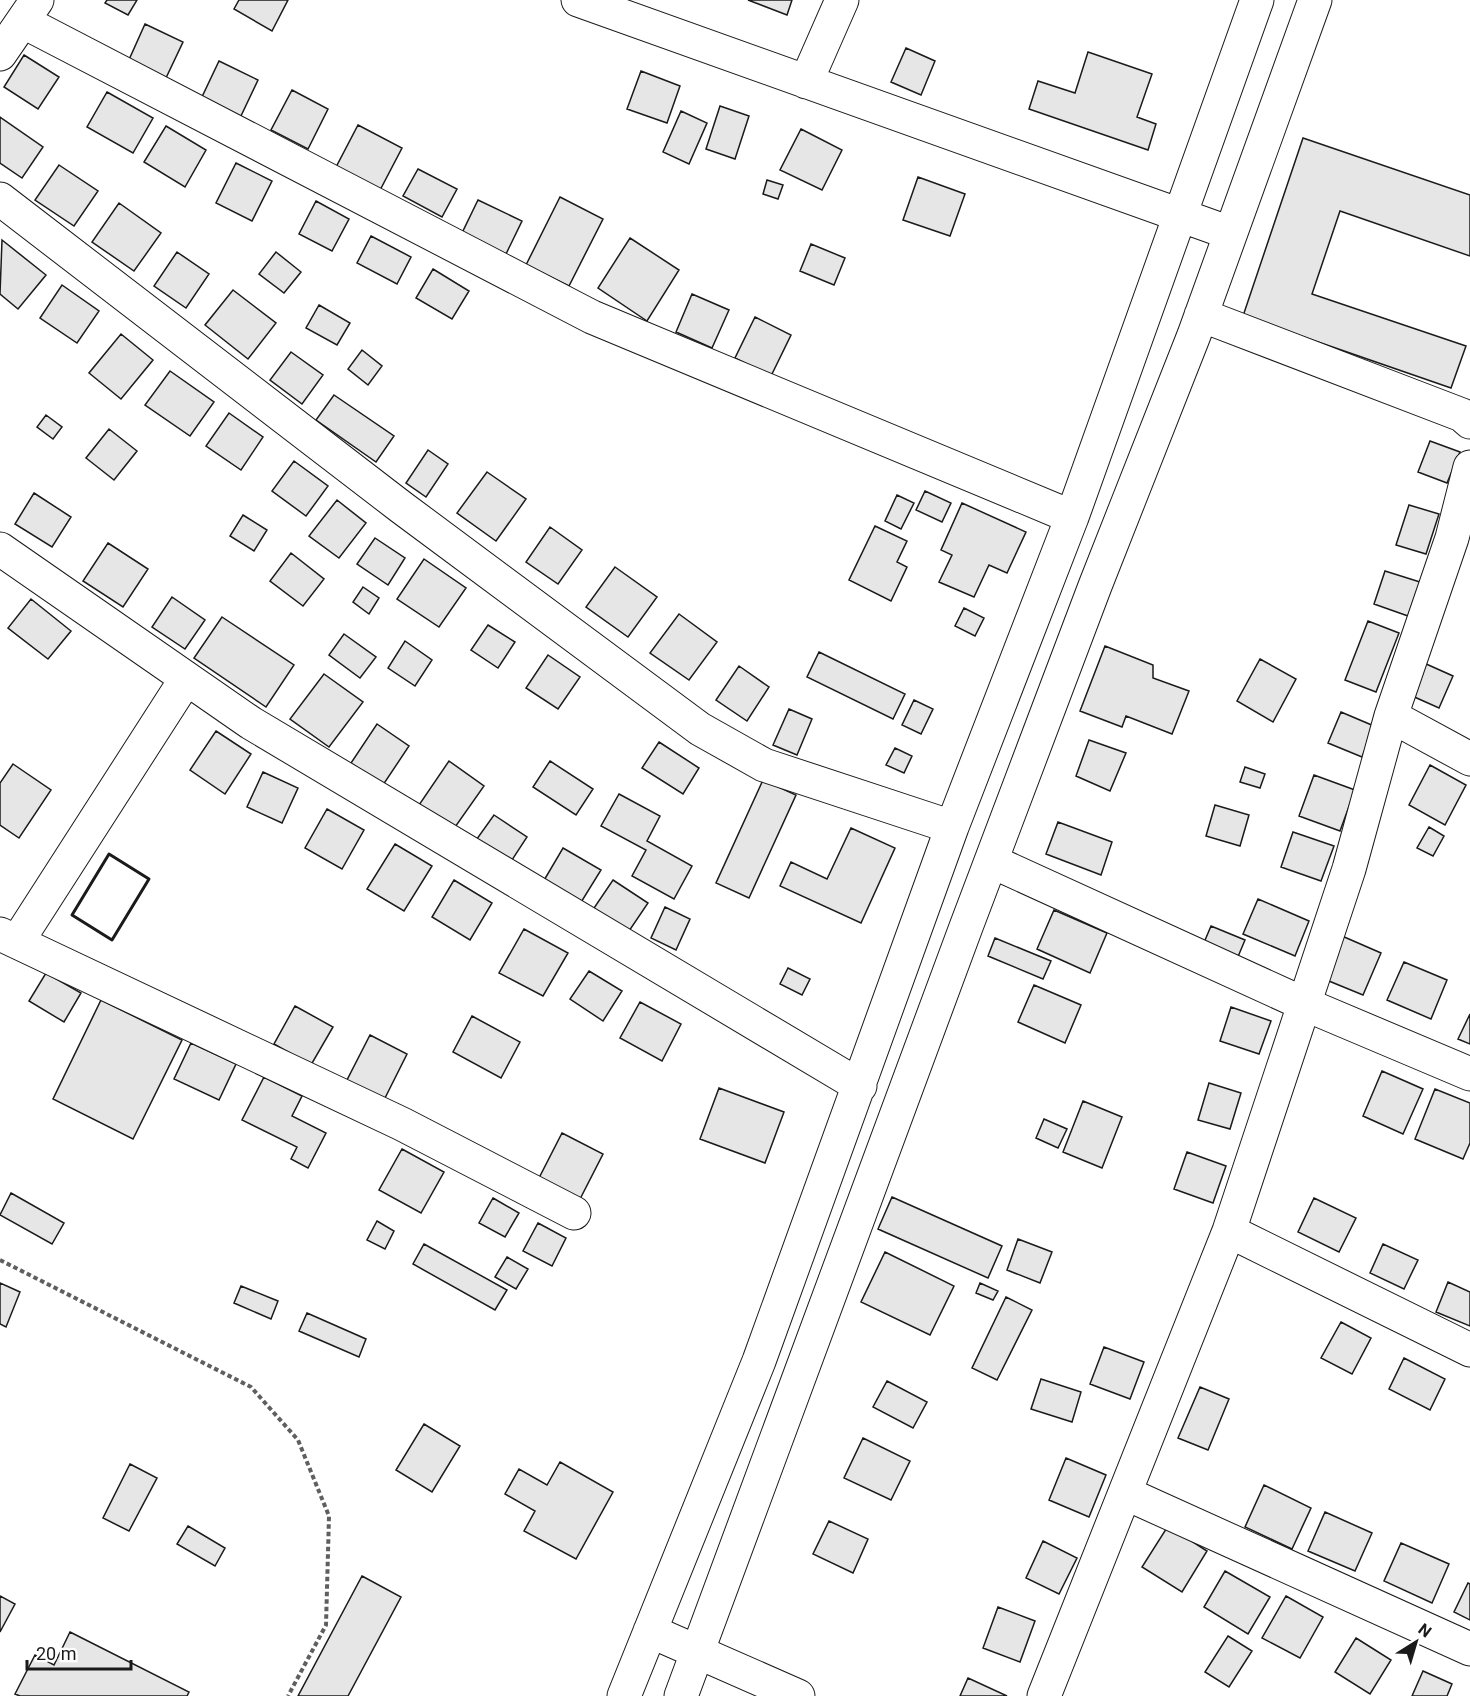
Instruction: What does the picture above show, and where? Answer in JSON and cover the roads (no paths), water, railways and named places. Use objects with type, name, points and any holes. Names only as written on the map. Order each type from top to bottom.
[{"type":"street","points":[[578,0],[1230,233]]},
{"type":"street","points":[[806,82],[842,0]]},
{"type":"street","points":[[624,1696],[759,1361],[952,826],[1072,517],[1257,0]]},
{"type":"street","points":[[681,1696],[991,861],[1201,315],[1315,0]]},
{"type":"street","points":[[0,54],[30,11],[592,317],[1072,517]]},
{"type":"street","points":[[0,200],[401,507],[700,729],[764,765],[952,826]]},
{"type":"street","points":[[1201,315],[1462,415],[1470,422]]},
{"type":"street","points":[[1044,1696],[1229,1231],[1302,1003],[1349,869],[1391,716],[1452,538],[1467,487]]},
{"type":"street","points":[[0,549],[251,723],[860,1086]]},
{"type":"street","points":[[186,679],[8,938],[402,1124],[574,1214]]},
{"type":"street","points":[[1391,716],[1470,759]]},
{"type":"street","points":[[991,861],[1302,1003],[1470,1074]]},
{"type":"street","points":[[1229,1231],[1470,1350]]},
{"type":"street","points":[[1125,1493],[1470,1649]]},
{"type":"street","points":[[650,1631],[798,1696]]}]
